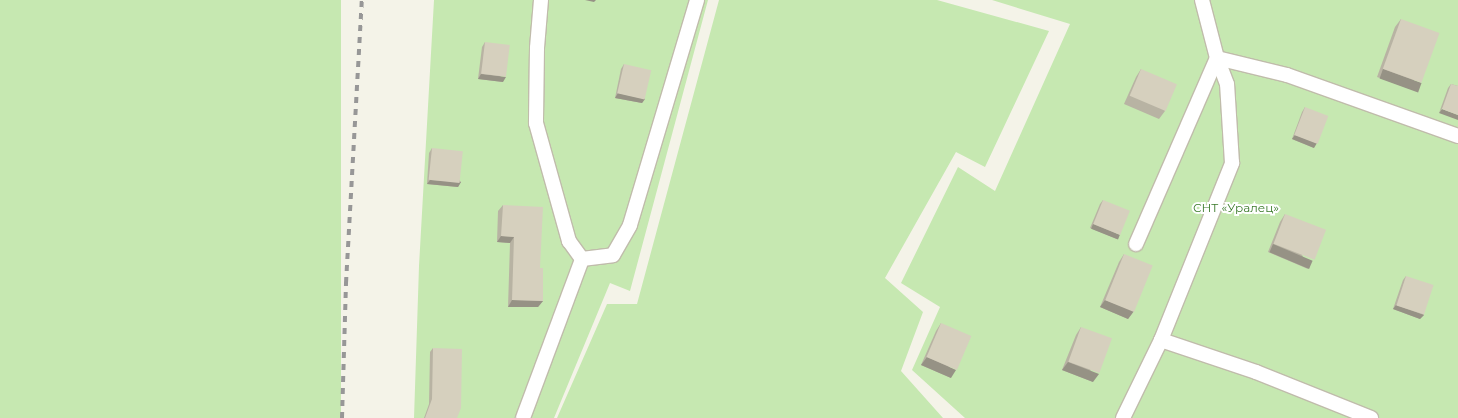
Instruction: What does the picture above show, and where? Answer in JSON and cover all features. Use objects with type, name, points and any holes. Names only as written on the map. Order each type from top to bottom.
[{"type":"lane","points":[[541,0],[537,48],[536,123],[570,241],[582,259]]},
{"type":"lane","points":[[582,259],[613,255],[630,225],[697,0]]},
{"type":"lane","points":[[1123,418],[1161,340],[1232,164],[1227,84],[1217,58],[1202,0]]},
{"type":"lane","points":[[1217,58],[1287,75],[1458,136]]},
{"type":"lane","points":[[1136,244],[1217,58]]},
{"type":"lane","points":[[523,418],[582,259]]},
{"type":"lane","points":[[1161,340],[1256,372],[1371,418]]},
{"type":"green space","points":[[0,0],[341,0],[341,418],[0,418]]},
{"type":"green space","points":[[434,0],[708,0],[630,291],[610,283],[554,418],[414,418],[419,266]]},
{"type":"green space","points":[[719,0],[937,0],[1049,31],[985,167],[956,152],[885,278],[923,312],[901,371],[943,418],[557,418],[607,304],[637,304]]},
{"type":"green space","name":"СНТ «Уралец»","points":[[992,0],[1458,0],[1458,418],[965,418],[912,370],[940,307],[901,283],[958,167],[995,191],[1070,24]]},
{"type":"building","points":[[1401,19],[1440,33],[1421,83],[1383,69]]},
{"type":"building","points":[[485,42],[510,45],[506,77],[481,74]]},
{"type":"building","points":[[624,64],[651,70],[645,100],[617,93]]},
{"type":"building","points":[[1141,69],[1177,84],[1166,111],[1130,96]]},
{"type":"building","points":[[1451,84],[1458,86],[1458,115],[1442,109]]},
{"type":"building","points":[[1305,107],[1328,116],[1318,144],[1294,135]]},
{"type":"building","points":[[432,148],[463,151],[459,183],[429,180]]},
{"type":"building","points":[[1103,200],[1130,211],[1120,235],[1093,224]]},
{"type":"building","points":[[503,205],[543,207],[540,268],[543,268],[543,301],[512,300],[514,237],[501,236]]},
{"type":"building","points":[[1285,214],[1326,230],[1315,260],[1274,244]]},
{"type":"building","points":[[1124,254],[1153,266],[1134,312],[1105,300]]},
{"type":"building","points":[[1406,276],[1434,285],[1424,314],[1396,305]]},
{"type":"building","points":[[941,323],[971,336],[957,370],[927,357]]},
{"type":"building","points":[[1081,327],[1112,338],[1099,373],[1068,362]]},
{"type":"building","points":[[433,348],[462,349],[461,408],[457,418],[425,418],[432,399]]},
{"type":"railway","points":[[342,418],[346,283],[362,0]]}]
